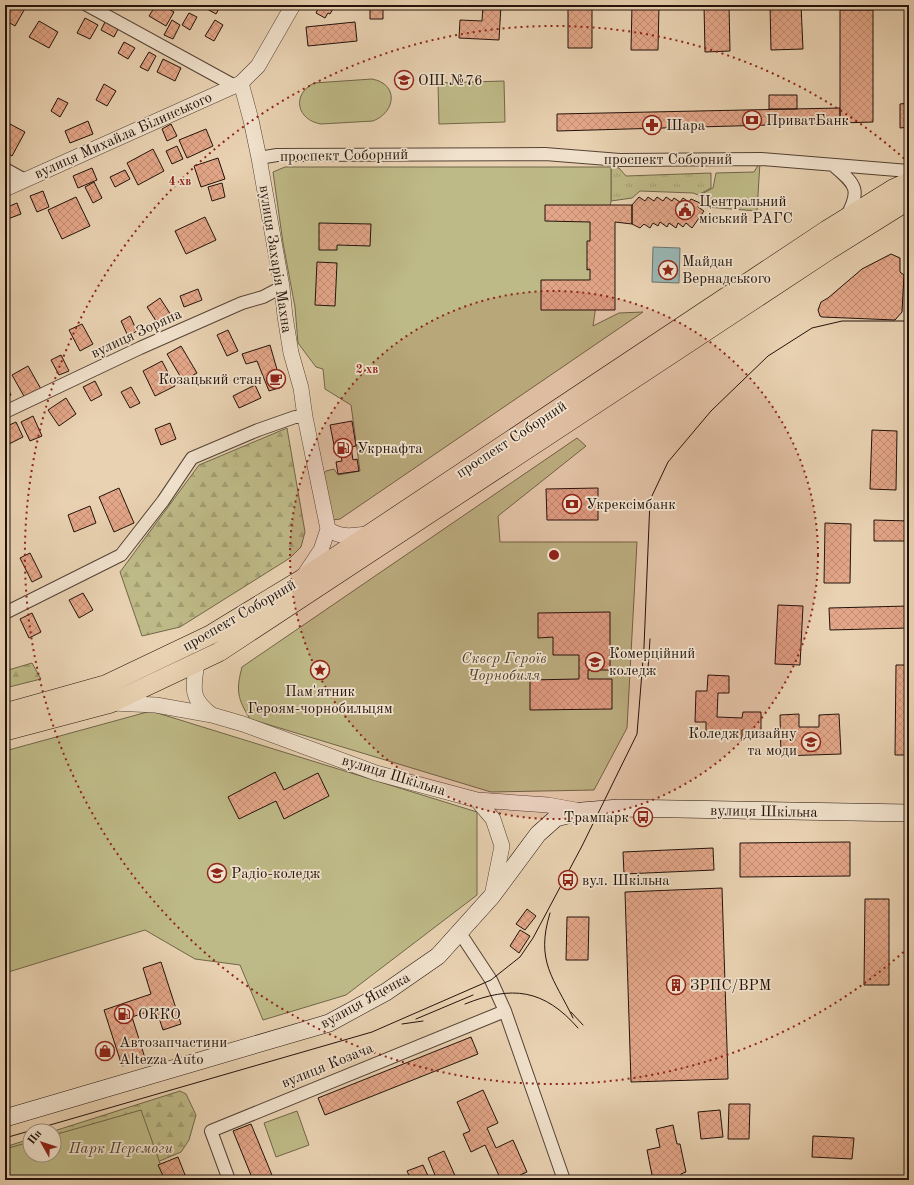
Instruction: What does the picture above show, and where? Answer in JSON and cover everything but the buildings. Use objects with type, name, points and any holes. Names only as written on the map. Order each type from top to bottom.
[{"type":"main road","name":"проспект Соборний","points":[[5,713],[105,685],[210,635],[302,579],[367,534],[844,219],[893,189],[909,182]]},
{"type":"main road","name":"проспект Соборний","points":[[5,731],[111,703],[226,648],[829,250],[909,200]]},
{"type":"main road","name":"вулиця Яценка","points":[[5,1118],[330,1023],[386,992],[438,956],[492,896],[538,834],[556,818],[582,811],[619,808]]},
{"type":"main road","name":"вулиця Шкільна","points":[[619,808],[909,813]]},
{"type":"street","points":[[87,5],[237,84],[258,66],[293,5]]},
{"type":"street","name":"вулиця Захарія Махна","points":[[237,84],[259,158],[282,287],[291,353],[301,388],[305,417],[328,529]]},
{"type":"street","name":"вулиця Михайла Білинського","points":[[5,189],[237,84]]},
{"type":"street","name":"проспект Соборний","points":[[259,158],[277,155],[545,154],[620,160],[761,159],[909,171]]},
{"type":"street","points":[[833,166],[851,180],[855,189],[853,205],[844,219]]},
{"type":"street","points":[[5,169],[25,180]]},
{"type":"street","name":"вулиця Зоряна","points":[[5,412],[140,348],[282,287]]},
{"type":"street","points":[[5,613],[121,555],[163,501],[192,458],[258,430],[295,417],[305,417]]},
{"type":"street","points":[[302,579],[321,550],[328,529],[338,535],[348,536],[367,534]]},
{"type":"street","name":"вулиця Шкільна","points":[[197,663],[194,682],[194,695],[200,706],[212,715]]},
{"type":"street","name":"вулиця Шкільна","points":[[111,703],[156,705],[212,715],[243,724],[376,773],[477,800],[548,806],[582,811]]},
{"type":"street","points":[[477,800],[493,819],[502,846],[492,896]]},
{"type":"street","points":[[460,933],[491,980],[505,1011],[564,1180]]},
{"type":"street","name":"вулиця Козача","points":[[229,1180],[211,1130],[505,1011]]},
{"type":"green space","points":[[372,79],[387,86],[391,98],[390,105],[386,111],[381,117],[373,121],[321,124],[313,122],[302,112],[300,100],[302,94],[314,83]]},
{"type":"green space","points":[[504,81],[505,122],[439,124],[438,83]]},
{"type":"green space","points":[[760,162],[757,211],[706,207],[706,205],[700,202],[702,198],[698,196],[713,188],[716,173],[754,172]]},
{"type":"green space","points":[[285,167],[611,167],[611,201],[593,326],[619,313],[643,312],[340,519],[332,520],[323,474],[326,471],[334,469],[338,475],[360,471],[351,405],[325,389],[323,369],[316,367],[298,343],[295,307],[283,243],[273,172]]},
{"type":"green space","points":[[611,167],[619,168],[626,176],[711,173],[711,188],[698,195],[693,193],[640,191],[632,198],[611,201]]},
{"type":"green space","points":[[287,428],[305,532],[301,547],[290,558],[180,627],[142,636],[120,572],[199,465]]},
{"type":"green space","name":"Сквер Героїв Чорнобиля","points":[[577,438],[586,446],[498,516],[500,542],[637,542],[627,728],[594,790],[491,792],[250,719],[242,705],[238,688],[242,667]]},
{"type":"green space","points":[[32,663],[41,679],[5,688],[5,671]]},
{"type":"green space","points":[[151,711],[477,812],[477,895],[346,995],[263,1020],[240,965],[195,959],[145,930],[5,973],[5,751]]},
{"type":"green space","name":"Парк Перемоги","points":[[180,1091],[186,1094],[196,1115],[189,1140],[181,1152],[155,1163],[5,1180],[5,1147],[22,1142],[22,1163],[62,1163],[62,1128]]},
{"type":"green space","name":"Парк Перемоги","points":[[141,1110],[166,1180],[5,1180],[5,1149],[22,1144],[22,1163],[62,1163],[62,1133]]},
{"type":"green space","points":[[297,1111],[309,1145],[276,1157],[264,1123]]},
{"type":"water","points":[[653,247],[680,248],[679,283],[652,282]]},
{"type":"tram line","points":[[5,1138],[372,1032],[491,980],[520,957],[533,938],[582,846],[637,734],[644,647],[650,500],[668,462],[711,411],[768,356],[812,328],[842,321],[909,321]]},
{"type":"tram line","points":[[648,669],[650,639]]},
{"type":"tram line","points":[[550,913],[546,930],[546,957],[553,980],[573,1018]]},
{"type":"tram line","points":[[465,1004],[498,994],[526,994],[540,998],[553,1005],[578,1028]]},
{"type":"tram line","points":[[416,1019],[473,995]]},
{"type":"tram line","points":[[571,1012],[583,1025]]},
{"type":"tram line","points":[[402,1024],[423,1021]]},
{"type":"place","name":"ОШ №76","points":[[404,80]]},
{"type":"place","name":"ПриватБанк","points":[[752,120]]},
{"type":"place","name":"Шара","points":[[652,125]]},
{"type":"place","name":"Центральний міський РАГС","points":[[685,210]]},
{"type":"place","name":"Майдан Вернадського","points":[[668,270]]},
{"type":"place","name":"Козацький стан","points":[[276,379]]},
{"type":"place","name":"Укрнафта","points":[[343,448]]},
{"type":"place","name":"Укрексімбанк","points":[[572,504]]},
{"type":"place","name":"Комерційний коледж","points":[[595,662]]},
{"type":"place","name":"Пам'ятник Героям-чорнобильцям","points":[[320,670]]},
{"type":"place","name":"Коледж дизайну та моди","points":[[811,742]]},
{"type":"place","name":"Трампарк","points":[[643,817]]},
{"type":"place","name":"Радіо-коледж","points":[[217,873]]},
{"type":"place","name":"вул. Шкільна","points":[[568,880]]},
{"type":"place","name":"ЗРПС/ВРМ","points":[[676,985]]},
{"type":"place","name":"ОККО","points":[[124,1014]]},
{"type":"place","name":"Автозапчастини Altezza Auto","points":[[105,1051]]}]
